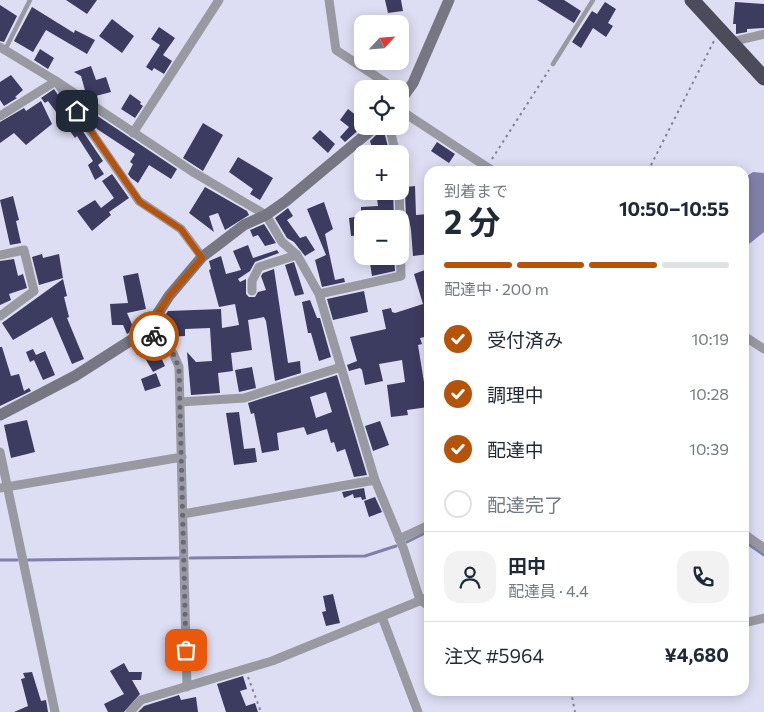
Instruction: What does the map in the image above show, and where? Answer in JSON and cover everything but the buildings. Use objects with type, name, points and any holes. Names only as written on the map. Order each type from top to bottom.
[{"type":"highway","points":[[692,0],[764,78]]},
{"type":"street","points":[[134,133],[220,0]]},
{"type":"street","points":[[329,0],[336,50],[380,80]]},
{"type":"street","points":[[407,80],[449,0]]},
{"type":"street","points":[[731,42],[764,34]]},
{"type":"street","points":[[2,48],[56,81],[192,172],[266,215],[282,242],[297,255],[319,294],[375,480],[424,599],[245,669],[142,700],[130,712]]},
{"type":"street","points":[[0,116],[56,81]]},
{"type":"street","points":[[56,81],[140,202],[181,229],[202,258]]},
{"type":"street","points":[[409,116],[485,166]]},
{"type":"street","points":[[0,415],[75,376],[147,330],[169,296],[202,258],[244,225],[266,215],[365,135]]},
{"type":"street","points":[[0,255],[24,250],[34,291],[0,316]]},
{"type":"street","points":[[252,291],[252,281],[259,266],[297,255]]},
{"type":"street","points":[[319,294],[401,276],[401,265]]},
{"type":"street","points":[[147,330],[177,359],[184,514],[187,687]]},
{"type":"street","points":[[749,339],[764,349]]},
{"type":"street","points":[[180,402],[244,398],[340,367]]},
{"type":"street","points":[[0,452],[4,487],[55,712]]},
{"type":"street","points":[[4,487],[182,457]]},
{"type":"street","points":[[184,514],[375,480]]},
{"type":"street","points":[[399,539],[424,527]]},
{"type":"street","points":[[749,538],[764,548]]},
{"type":"street","points":[[382,617],[418,712]]},
{"type":"street","points":[[749,622],[764,618]]},
{"type":"lane","points":[[2,48],[30,0]]},
{"type":"lane","points":[[553,64],[593,0]]},
{"type":"path","points":[[651,166],[720,30]]},
{"type":"path","points":[[492,166],[553,64]]},
{"type":"path","points":[[245,669],[261,712]]},
{"type":"path","points":[[572,696],[575,712]]},
{"type":"water","points":[[753,172],[764,173],[764,232],[749,244],[749,175]]},
{"type":"waterway","points":[[407,542],[424,534]]},
{"type":"waterway","points":[[749,544],[764,555]]},
{"type":"waterway","points":[[190,558],[365,556],[396,546]]},
{"type":"waterway","points":[[28,560],[179,558]]},
{"type":"waterway","points":[[0,560],[17,560]]},
{"type":"way so far","points":[[154,336],[173,353],[179,368],[186,650]]},
{"type":"route","points":[[77,111],[140,202],[181,229],[202,258],[169,296],[147,330],[154,336]]}]
